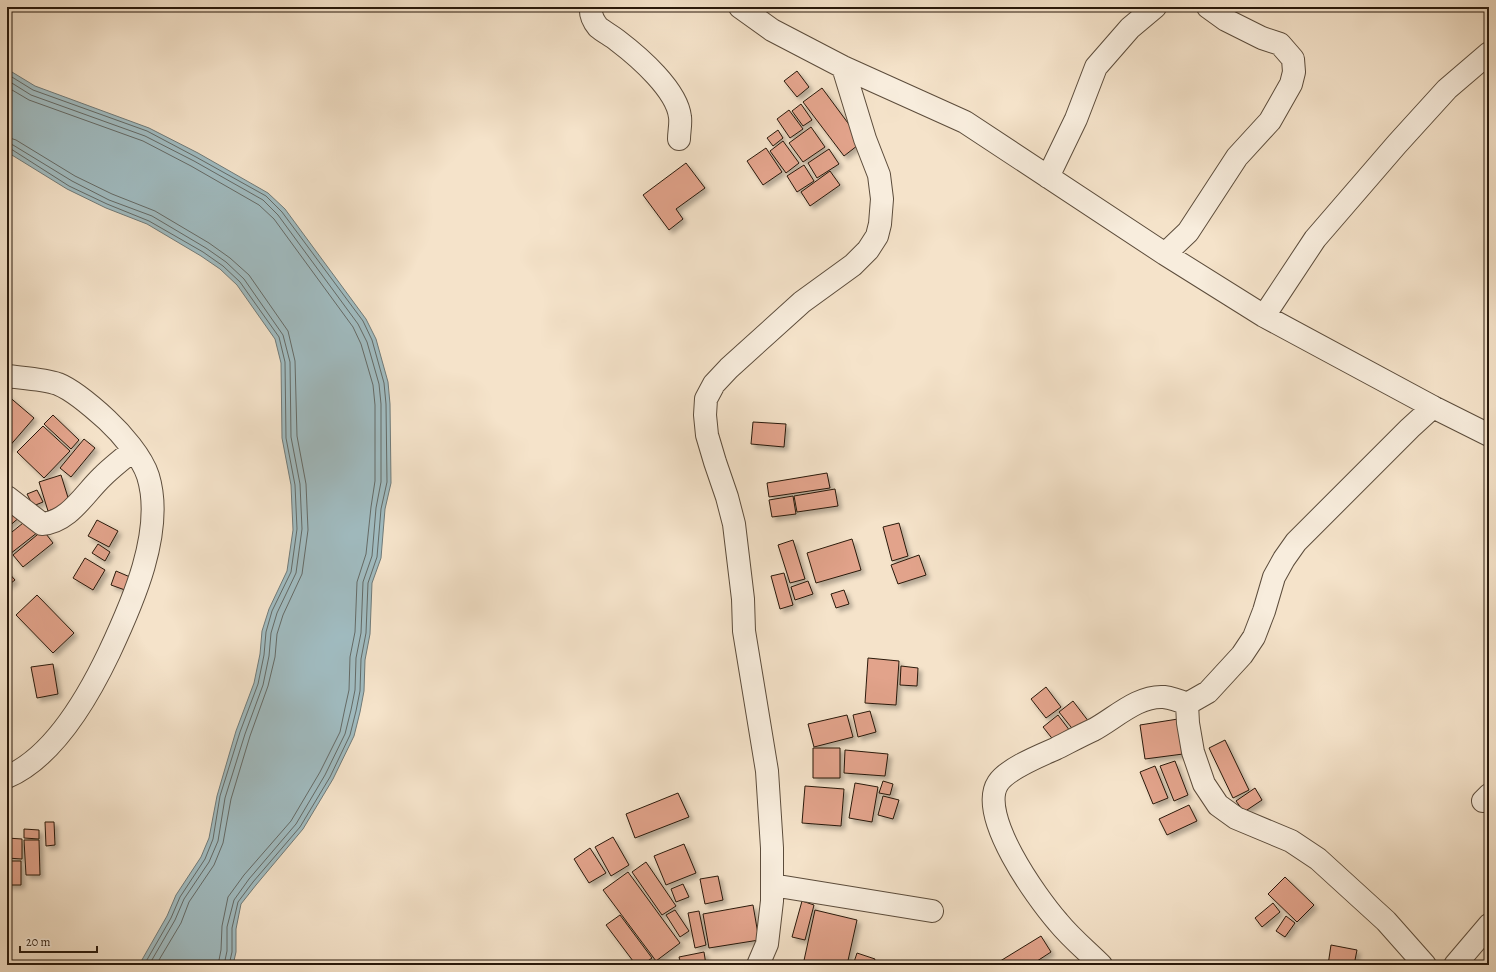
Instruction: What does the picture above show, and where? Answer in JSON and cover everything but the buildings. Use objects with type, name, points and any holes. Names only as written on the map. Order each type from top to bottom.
[{"type":"street","points":[[591,7],[592,18],[599,27],[619,41],[647,67],[674,100],[680,117],[679,139]]},
{"type":"street","points":[[740,7],[772,30],[843,67],[965,122],[1165,254],[1264,316],[1433,407],[1489,435]]},
{"type":"street","points":[[1048,176],[1076,119],[1096,67],[1130,28],[1155,7]]},
{"type":"street","points":[[1165,254],[1188,232],[1237,157],[1270,121],[1291,84],[1294,72],[1293,59],[1280,44],[1262,38],[1232,23],[1208,7]]},
{"type":"street","points":[[1264,316],[1314,239],[1447,89],[1489,53]]},
{"type":"street","points":[[758,965],[767,944],[772,901],[772,848],[767,771],[744,631],[734,524],[727,497],[714,462],[705,416],[706,399],[714,384],[729,368],[802,302],[853,265],[868,250],[877,236],[880,224],[882,199],[879,175],[865,139],[843,67]]},
{"type":"street","points":[[7,376],[58,384],[84,400],[103,416],[115,427],[138,457],[147,474],[151,488],[152,503],[152,521],[143,566],[136,590],[100,672],[79,707],[59,735],[39,756],[17,773],[7,777]]},
{"type":"street","points":[[1101,965],[1058,922],[1023,874],[1005,842],[997,824],[994,796],[997,784],[1003,777],[1030,760],[1099,727],[1144,701],[1164,697],[1187,704],[1208,692],[1242,655],[1254,637],[1264,611],[1274,577],[1296,542],[1433,407]]},
{"type":"street","points":[[7,497],[42,524],[57,521],[71,510],[102,476],[133,450]]},
{"type":"street","points":[[1187,704],[1188,723],[1193,752],[1204,784],[1218,805],[1236,818],[1291,841],[1318,859],[1386,921],[1425,965]]},
{"type":"street","points":[[772,885],[932,911]]},
{"type":"street","points":[[1454,965],[1489,925]]},
{"type":"water","points":[[7,69],[35,86],[149,128],[198,153],[268,193],[285,209],[366,319],[376,339],[388,382],[390,404],[391,483],[385,509],[381,558],[372,583],[370,634],[365,660],[364,691],[354,736],[333,779],[303,829],[241,904],[236,929],[236,952],[233,965],[139,965],[167,916],[176,895],[201,857],[209,838],[217,796],[236,731],[254,683],[260,654],[262,631],[269,609],[287,571],[293,530],[291,485],[282,438],[281,363],[275,339],[237,285],[220,269],[147,224],[106,208],[67,189],[7,152]]}]
